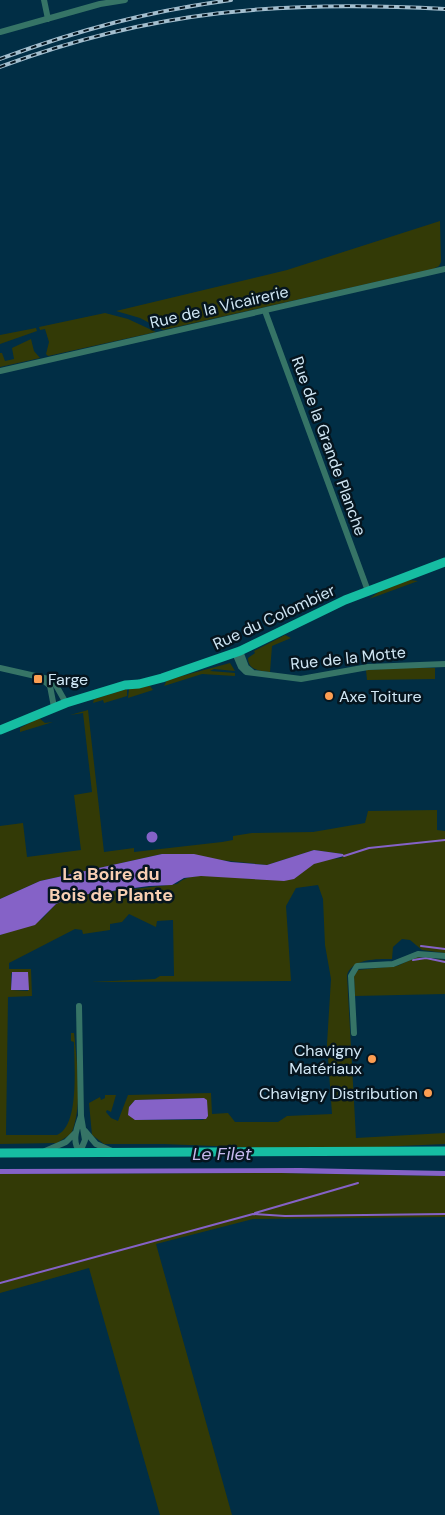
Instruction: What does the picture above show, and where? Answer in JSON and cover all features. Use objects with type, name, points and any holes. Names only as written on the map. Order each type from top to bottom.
[{"type":"main road","name":"Rue du Colombier","points":[[0,730],[27,721],[66,703],[125,685],[139,684],[162,678],[238,652],[368,591],[445,562]]},
{"type":"main road","points":[[0,1153],[445,1151]]},
{"type":"street","points":[[44,0],[48,19]]},
{"type":"street","points":[[0,32],[100,4],[125,0]]},
{"type":"street","name":"Rue de la Vicairerie","points":[[0,371],[445,269]]},
{"type":"street","name":"Rue de la Grande Planche","points":[[265,311],[368,591]]},
{"type":"street","name":"Rue de la Motte","points":[[238,652],[243,670],[302,679],[368,667],[445,664]]},
{"type":"street","points":[[0,668],[53,680],[66,703]]},
{"type":"street","points":[[26,674],[48,682],[52,690],[54,707]]},
{"type":"street","points":[[354,1033],[351,976],[357,966],[393,964],[418,954],[445,956]]},
{"type":"street","points":[[79,1006],[81,1116],[85,1140],[80,1152],[76,1148],[75,1133],[81,1116]]},
{"type":"street","points":[[84,1130],[96,1144],[114,1152]]},
{"type":"street","points":[[41,1152],[66,1142],[75,1133]]},
{"type":"green space","points":[[440,221],[441,262],[439,266],[433,269],[163,330],[140,318],[116,311],[287,270]]},
{"type":"green space","points":[[105,313],[128,319],[156,332],[48,356],[46,354],[49,342],[45,329],[40,330],[39,327]]},
{"type":"green space","points":[[36,328],[37,331],[0,344],[0,335]]},
{"type":"green space","points":[[31,339],[34,351],[40,358],[0,367],[0,353],[2,353],[5,361],[14,359],[12,348]]},
{"type":"green space","points":[[409,580],[418,581],[369,599],[380,591]]},
{"type":"green space","points":[[285,635],[291,638],[272,646],[270,672],[255,669],[250,665],[248,658],[255,653],[254,651]]},
{"type":"green space","points":[[230,663],[235,671],[214,669],[210,671],[235,673],[235,676],[202,674],[164,686],[167,680]]},
{"type":"green space","points":[[435,668],[435,679],[367,680],[366,670]]},
{"type":"green space","points":[[150,686],[153,690],[128,698],[129,689]]},
{"type":"green space","points":[[127,689],[127,696],[104,703],[103,700],[93,703],[94,699]]},
{"type":"green space","points":[[88,710],[104,852],[134,848],[134,852],[222,842],[233,840],[233,836],[252,833],[313,832],[365,823],[368,811],[437,810],[437,830],[445,831],[445,953],[422,950],[410,940],[402,939],[393,947],[392,959],[360,962],[350,969],[347,975],[356,1138],[445,1133],[445,1144],[312,1150],[164,1144],[104,1144],[92,1135],[89,1103],[100,1097],[101,1100],[105,1098],[105,1095],[116,1095],[111,1112],[107,1110],[106,1112],[111,1118],[118,1121],[128,1095],[211,1093],[212,1114],[228,1113],[235,1122],[278,1122],[287,1116],[332,1114],[327,1044],[331,979],[325,945],[323,899],[318,885],[296,888],[286,906],[291,981],[90,982],[155,979],[160,976],[174,976],[173,920],[157,921],[156,927],[129,914],[122,922],[110,924],[110,930],[83,934],[82,930],[75,929],[9,963],[9,969],[31,969],[32,996],[8,997],[6,1135],[57,1135],[64,1129],[69,1120],[74,1093],[74,1042],[71,1041],[71,1033],[74,1033],[78,1071],[78,1098],[75,1124],[71,1134],[57,1143],[0,1144],[0,935],[41,920],[56,904],[74,896],[177,884],[193,876],[204,875],[247,879],[298,876],[306,867],[312,864],[323,860],[342,858],[343,854],[314,850],[267,865],[162,854],[40,881],[0,899],[0,826],[23,823],[27,857],[81,850],[74,795],[92,792],[83,713],[70,715]],"holes":[[[28,972],[28,991],[11,990],[11,973]],[[204,1098],[208,1116],[203,1120],[135,1120],[129,1107],[135,1100]]]},
{"type":"green space","points":[[39,718],[45,723],[53,722],[20,732],[20,728]]},
{"type":"green space","points":[[417,957],[445,960],[445,994],[355,996],[354,976],[358,970],[397,966]]},
{"type":"green space","points":[[281,1173],[445,1176],[445,1217],[253,1219],[156,1244],[232,1515],[160,1515],[89,1268],[0,1293],[0,1174]]},
{"type":"shaded area","points":[[152,831],[158,837],[152,843],[146,837]]},
{"type":"shaded area","points":[[314,850],[343,854],[344,856],[314,864],[294,879],[284,881],[201,876],[184,878],[172,885],[149,886],[74,896],[56,904],[35,925],[0,935],[0,899],[40,881],[162,854],[194,854],[231,862],[267,865]]},
{"type":"shaded area","points":[[12,972],[28,972],[29,990],[11,990]]},
{"type":"shaded area","points":[[204,1098],[207,1100],[208,1116],[206,1119],[135,1120],[128,1115],[129,1107],[135,1100]]},
{"type":"shaded area","points":[[300,1168],[445,1171],[445,1176],[281,1173],[0,1174],[0,1169]]},
{"type":"waterway","points":[[344,856],[369,848],[445,840]]},
{"type":"waterway","points":[[421,946],[445,949]]},
{"type":"waterway","points":[[413,960],[426,958],[445,962]]},
{"type":"waterway","points":[[255,1213],[358,1183]]},
{"type":"waterway","points":[[0,1283],[253,1214],[285,1216],[445,1214]]},
{"type":"railway","points":[[0,59],[86,30],[142,16],[231,0]]},
{"type":"railway","points":[[0,67],[56,48],[111,33],[165,21],[219,13],[329,6],[445,9]]},
{"type":"place","name":"Farge","points":[[38,679]]},
{"type":"place","name":"Axe Toiture","points":[[329,696]]},
{"type":"place","name":"Chavigny Matériaux","points":[[372,1059]]},
{"type":"place","name":"Chavigny Distribution","points":[[428,1093]]},
{"type":"district","name":"La Boire du Bois de Plante","points":[[111,884]]},
{"type":"water label","name":"Le Filet","points":[[222,1154]]}]
